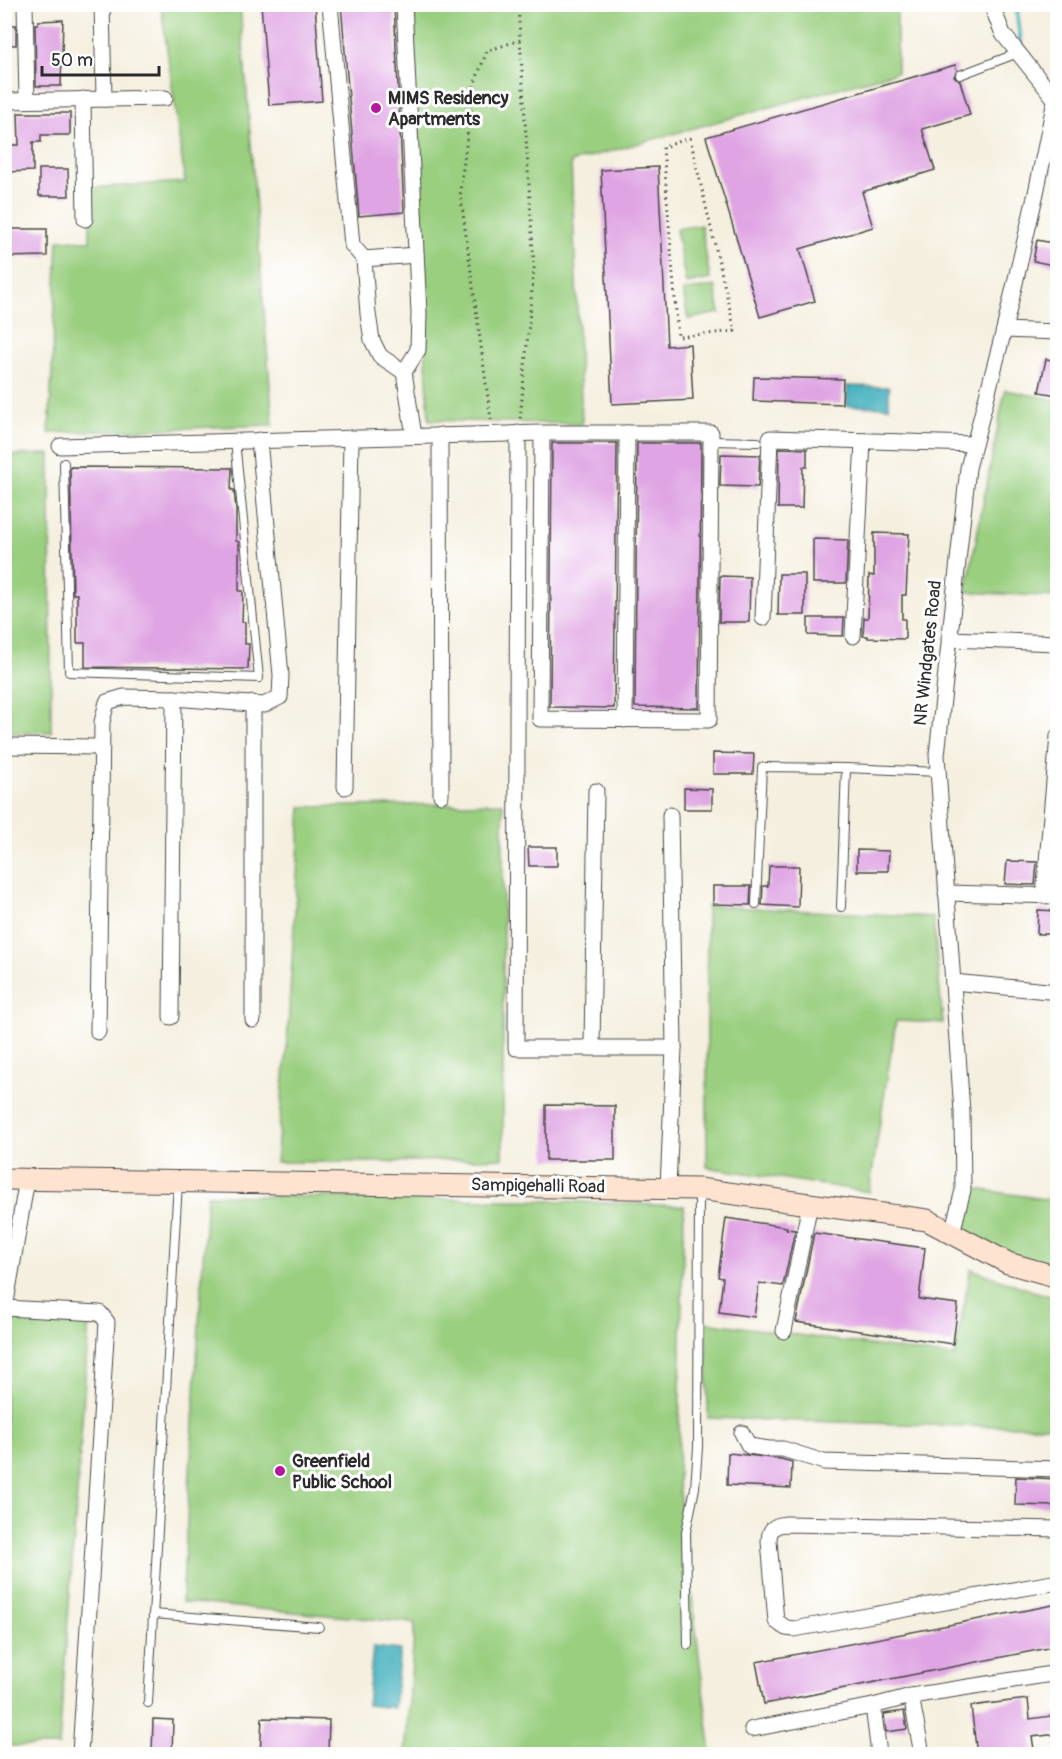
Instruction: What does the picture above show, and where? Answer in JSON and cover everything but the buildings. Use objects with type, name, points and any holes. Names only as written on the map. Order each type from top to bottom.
[{"type":"street","points":[[25,4],[27,100]]},
{"type":"street","points":[[102,4],[104,99]]},
{"type":"street","points":[[330,4],[352,245],[364,259],[372,340],[380,356],[404,372]]},
{"type":"street","points":[[404,4],[419,313],[418,350],[404,372],[414,436]]},
{"type":"street","points":[[992,4],[1003,34],[1056,93]]},
{"type":"street","name":"NR Windgates Road","points":[[952,1233],[963,1190],[962,1112],[937,755],[968,468],[1004,330],[1036,193],[1056,93]]},
{"type":"street","points":[[4,101],[165,98]]},
{"type":"street","points":[[83,99],[85,219]]},
{"type":"street","points":[[364,259],[416,255]]},
{"type":"street","points":[[1004,330],[1058,332]]},
{"type":"street","points":[[60,446],[518,433],[542,433],[627,433],[711,433],[709,720],[540,719],[542,433]]},
{"type":"street","points":[[518,433],[516,1048],[674,1048]]},
{"type":"street","points":[[625,720],[627,433]]},
{"type":"street","points":[[440,435],[441,795]]},
{"type":"street","points":[[345,787],[351,438]]},
{"type":"street","points":[[764,618],[770,438],[974,444]]},
{"type":"street","points":[[98,1032],[101,747],[106,702],[124,697],[174,698],[264,705],[280,696],[281,675],[259,440]]},
{"type":"street","points":[[854,636],[862,441]]},
{"type":"street","points":[[949,639],[1058,643]]},
{"type":"street","points":[[171,1017],[174,698]]},
{"type":"street","points":[[253,704],[253,1020]]},
{"type":"street","points":[[946,893],[1051,896],[1058,736]]},
{"type":"street","points":[[4,746],[101,747]]},
{"type":"street","points":[[592,1048],[596,791]]},
{"type":"street","points":[[668,1188],[674,1048],[670,815]]},
{"type":"street","points":[[953,982],[1058,992]]},
{"type":"street","name":"Sampigehalli Road","points":[[4,1179],[699,1189],[927,1220],[1008,1263],[1058,1278]]},
{"type":"street","points":[[27,1179],[5,1308],[100,1313],[107,1322],[80,1755]]},
{"type":"street","points":[[784,1331],[810,1204]]},
{"type":"street","points":[[742,1433],[749,1446],[783,1449],[824,1462],[1058,1469]]},
{"type":"street","points":[[1058,1529],[786,1524],[778,1525],[769,1533],[776,1621],[786,1628],[806,1627],[1058,1582]]},
{"type":"street","points":[[752,1729],[873,1706],[911,1696],[1058,1673]]},
{"type":"street","points":[[911,1696],[922,1755]]},
{"type":"street","points":[[873,1706],[879,1755]]},
{"type":"lane","points":[[960,75],[1018,53]]},
{"type":"lane","points":[[64,463],[69,672],[259,678],[235,441]]},
{"type":"lane","points":[[711,441],[758,442]]},
{"type":"lane","points":[[756,904],[762,767],[938,772]]},
{"type":"lane","points":[[841,907],[846,768]]},
{"type":"lane","points":[[148,1703],[178,1181]]},
{"type":"lane","points":[[688,1645],[686,1532],[695,1488],[698,1447],[699,1189]]},
{"type":"lane","points":[[153,1614],[319,1627]]},
{"type":"path","points":[[518,4],[534,268],[518,433]]},
{"type":"path","points":[[493,434],[460,190],[474,85],[487,51],[520,40]]},
{"type":"path","points":[[690,138],[735,331],[678,337],[663,147],[690,138]]},
{"type":"green space","points":[[161,5],[240,5],[273,425],[49,433],[58,240],[90,241],[90,188],[185,182]]},
{"type":"green space","points":[[408,5],[897,5],[897,72],[571,162],[582,424],[429,420]]},
{"type":"green space","points":[[701,225],[710,279],[686,284],[676,229]]},
{"type":"green space","points":[[715,286],[720,313],[688,319],[683,291]]},
{"type":"green space","points":[[1005,390],[1057,400],[1057,597],[966,592]]},
{"type":"green space","points":[[50,454],[51,732],[5,733],[5,455]]},
{"type":"green space","points":[[503,803],[503,1158],[389,1162],[276,1162],[287,1045],[301,807]]},
{"type":"green space","points":[[707,906],[933,917],[943,1023],[896,1021],[869,1192],[707,1167]]},
{"type":"green space","points":[[970,1188],[1057,1201],[1057,1268],[1014,1255],[965,1233]]},
{"type":"green space","points":[[207,1195],[564,1201],[684,1206],[678,1482],[711,1754],[405,1754],[415,1623],[182,1602]]},
{"type":"green space","points":[[971,1269],[1057,1298],[1057,1426],[966,1426],[708,1418],[706,1322],[954,1357]]},
{"type":"green space","points":[[5,1319],[89,1323],[59,1746],[5,1746]]},
{"type":"water","points":[[847,386],[889,387],[889,407],[847,406]]},
{"type":"water","points":[[373,1647],[400,1650],[394,1708],[367,1705]]},
{"type":"waterway","points":[[1016,4],[1021,44],[1030,56]]},
{"type":"place","name":"MIMS Residency Apartments","points":[[376,108]]},
{"type":"place","name":"Greenfield Public School","points":[[280,1471]]}]
